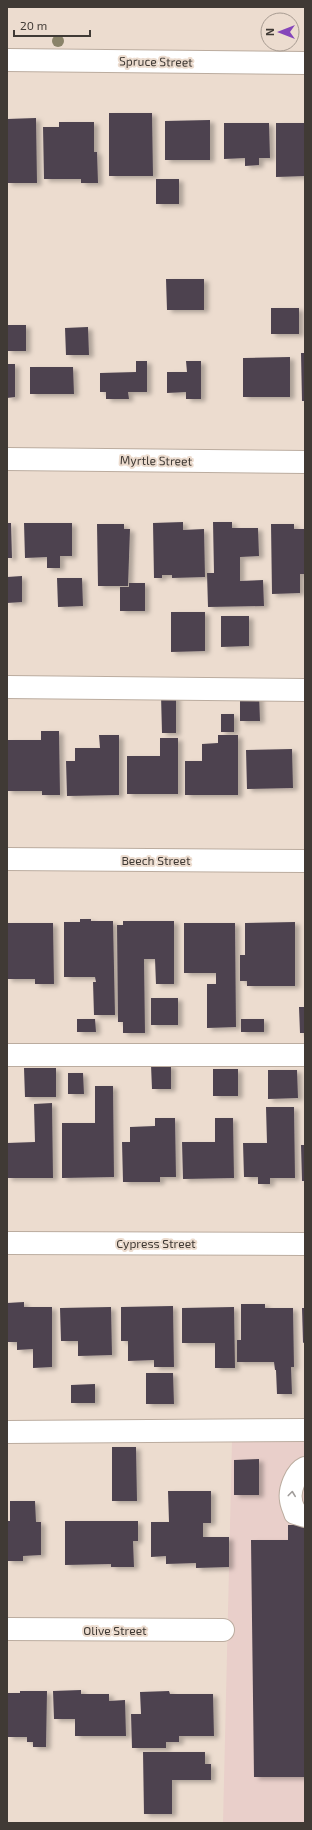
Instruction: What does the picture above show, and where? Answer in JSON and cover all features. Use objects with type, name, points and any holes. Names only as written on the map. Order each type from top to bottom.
[{"type":"street","name":"Spruce Street","points":[[7,60],[305,63]]},
{"type":"street","name":"Myrtle Street","points":[[7,459],[305,462]]},
{"type":"street","points":[[7,687],[305,690]]},
{"type":"street","name":"Beech Street","points":[[7,860],[305,860]]},
{"type":"street","points":[[7,1055],[305,1055]]},
{"type":"street","name":"Cypress Street","points":[[7,1243],[305,1244]]},
{"type":"street","points":[[7,1432],[305,1430]]},
{"type":"street","points":[[305,1468],[300,1470],[292,1488],[290,1500],[295,1513],[305,1516]]},
{"type":"street","name":"Olive Street","points":[[7,1629],[223,1630]]},
{"type":"shaded area","points":[[232,1441],[305,1441],[305,1823],[223,1823]]},
{"type":"building","points":[[109,113],[152,113],[153,176],[109,176]]},
{"type":"building","points":[[36,118],[37,183],[7,183],[7,119]]},
{"type":"building","points":[[210,120],[210,160],[165,160],[165,121]]},
{"type":"building","points":[[59,122],[94,122],[94,152],[97,152],[98,183],[81,183],[81,179],[44,179],[43,127],[59,127]]},
{"type":"building","points":[[224,123],[269,123],[270,158],[259,158],[259,165],[245,166],[245,158],[224,159]]},
{"type":"building","points":[[276,123],[305,123],[305,176],[276,177]]},
{"type":"building","points":[[156,179],[179,179],[179,204],[156,204]]},
{"type":"building","points":[[166,279],[204,279],[204,310],[167,310]]},
{"type":"building","points":[[271,308],[299,308],[299,334],[271,334]]},
{"type":"building","points":[[7,325],[26,325],[26,351],[7,351]]},
{"type":"building","points":[[88,327],[89,355],[66,355],[65,328]]},
{"type":"building","points":[[301,353],[305,353],[305,401],[302,401]]},
{"type":"building","points":[[290,357],[290,397],[243,397],[243,358]]},
{"type":"building","points":[[136,361],[147,361],[147,392],[128,392],[129,399],[106,399],[106,392],[100,392],[100,373],[136,372]]},
{"type":"building","points":[[186,361],[201,361],[201,399],[186,399],[186,392],[167,393],[167,372],[187,372]]},
{"type":"building","points":[[7,364],[15,364],[15,397],[7,398]]},
{"type":"building","points":[[30,367],[73,367],[74,394],[30,394]]},
{"type":"building","points":[[183,522],[183,530],[204,529],[205,577],[172,578],[172,575],[162,575],[162,578],[154,578],[153,523]]},
{"type":"building","points":[[213,522],[232,522],[232,528],[258,528],[259,556],[240,557],[240,581],[263,580],[264,606],[208,607],[207,573],[214,573]]},
{"type":"building","points":[[7,523],[11,523],[12,558],[7,558]]},
{"type":"building","points":[[24,523],[72,523],[72,556],[60,556],[60,568],[47,568],[47,557],[25,558]]},
{"type":"building","points":[[97,524],[124,524],[124,529],[130,529],[128,586],[98,586]]},
{"type":"building","points":[[271,524],[294,524],[294,529],[305,529],[305,574],[300,574],[300,593],[272,594]]},
{"type":"building","points":[[22,576],[22,602],[7,603],[7,577]]},
{"type":"building","points":[[57,578],[82,578],[83,606],[58,607]]},
{"type":"building","points":[[129,583],[145,583],[145,611],[120,611],[120,587],[129,587]]},
{"type":"building","points":[[171,612],[205,612],[205,651],[171,652]]},
{"type":"building","points":[[221,616],[249,616],[249,646],[221,647]]},
{"type":"building","points":[[240,694],[259,694],[260,721],[240,721]]},
{"type":"building","points":[[161,695],[176,695],[176,733],[162,733]]},
{"type":"building","points":[[221,714],[234,714],[234,732],[221,732]]},
{"type":"building","points":[[41,731],[59,731],[60,795],[42,795],[42,791],[7,791],[7,740],[41,740]]},
{"type":"building","points":[[99,735],[119,735],[119,795],[67,796],[66,761],[75,761],[75,748],[100,748]]},
{"type":"building","points":[[218,735],[238,735],[238,795],[185,795],[185,761],[202,761],[202,744],[218,743]]},
{"type":"building","points":[[160,738],[178,738],[178,794],[127,794],[127,756],[160,756]]},
{"type":"building","points":[[292,749],[293,788],[247,789],[246,750]]},
{"type":"building","points":[[80,919],[91,919],[91,921],[113,921],[115,1015],[94,1015],[93,982],[96,982],[95,977],[64,977],[64,922],[80,922]]},
{"type":"building","points":[[123,921],[174,921],[174,984],[156,984],[155,959],[144,959],[145,1033],[123,1033],[123,1022],[118,1022],[117,925],[123,925]]},
{"type":"building","points":[[295,922],[295,986],[247,986],[247,981],[240,981],[240,955],[245,955],[245,923]]},
{"type":"building","points":[[7,923],[53,923],[54,984],[35,984],[35,979],[7,979]]},
{"type":"building","points":[[184,923],[235,923],[236,1027],[207,1028],[207,984],[216,984],[216,973],[184,973]]},
{"type":"building","points":[[151,998],[178,998],[178,1025],[151,1025]]},
{"type":"building","points":[[299,1007],[305,1007],[305,1033],[300,1033]]},
{"type":"building","points":[[77,1019],[95,1019],[96,1032],[77,1032]]},
{"type":"building","points":[[241,1019],[264,1019],[264,1032],[241,1032]]},
{"type":"building","points":[[151,1065],[171,1065],[171,1089],[152,1089]]},
{"type":"building","points":[[24,1068],[56,1068],[56,1097],[25,1097]]},
{"type":"building","points":[[213,1069],[238,1069],[238,1096],[213,1096]]},
{"type":"building","points":[[268,1070],[297,1070],[298,1098],[268,1099]]},
{"type":"building","points":[[68,1073],[83,1073],[84,1094],[68,1094]]},
{"type":"building","points":[[95,1086],[113,1086],[114,1177],[62,1178],[62,1123],[95,1123]]},
{"type":"building","points":[[52,1103],[53,1178],[7,1178],[7,1143],[35,1142],[34,1104]]},
{"type":"building","points":[[266,1107],[294,1107],[295,1178],[270,1178],[270,1184],[258,1184],[258,1177],[244,1177],[243,1143],[267,1143]]},
{"type":"building","points":[[155,1118],[175,1118],[176,1177],[160,1177],[160,1182],[123,1182],[122,1142],[130,1142],[130,1127],[155,1126]]},
{"type":"building","points":[[215,1118],[233,1118],[234,1178],[183,1179],[182,1142],[215,1142]]},
{"type":"building","points":[[301,1145],[305,1145],[305,1181],[302,1181]]},
{"type":"building","points":[[24,1302],[24,1307],[52,1307],[52,1367],[33,1368],[33,1349],[17,1350],[17,1342],[7,1342],[7,1303]]},
{"type":"building","points":[[241,1304],[265,1304],[265,1308],[293,1308],[294,1367],[291,1367],[292,1394],[277,1394],[276,1370],[274,1362],[237,1362],[237,1340],[241,1340]]},
{"type":"building","points":[[173,1306],[174,1367],[154,1367],[154,1360],[128,1361],[128,1341],[121,1341],[121,1307]]},
{"type":"building","points":[[111,1307],[112,1355],[78,1356],[78,1341],[61,1341],[60,1308]]},
{"type":"building","points":[[234,1307],[235,1368],[215,1368],[215,1343],[182,1343],[182,1308]]},
{"type":"building","points":[[302,1308],[305,1308],[305,1342],[303,1343]]},
{"type":"building","points":[[146,1373],[173,1373],[174,1404],[146,1404]]},
{"type":"building","points":[[95,1384],[95,1403],[71,1403],[71,1385]]},
{"type":"building","points":[[112,1447],[136,1447],[137,1501],[112,1501]]},
{"type":"building","points":[[259,1459],[259,1495],[234,1495],[234,1460]]},
{"type":"building","points":[[168,1491],[211,1491],[211,1523],[203,1523],[203,1537],[229,1537],[229,1567],[196,1568],[196,1563],[166,1564],[166,1556],[151,1557],[151,1522],[169,1522]]},
{"type":"building","points":[[10,1501],[35,1501],[36,1522],[41,1522],[41,1555],[23,1556],[23,1561],[7,1561],[7,1521],[10,1521]]},
{"type":"building","points":[[65,1521],[138,1521],[138,1541],[133,1541],[134,1567],[111,1567],[111,1564],[65,1565]]},
{"type":"building","points":[[288,1525],[305,1525],[304,1777],[254,1777],[251,1540],[288,1540]]},
{"type":"building","points":[[81,1690],[81,1694],[109,1694],[109,1701],[125,1700],[126,1736],[75,1736],[75,1719],[54,1719],[53,1691]]},
{"type":"building","points":[[20,1691],[47,1691],[46,1747],[33,1747],[33,1742],[27,1742],[27,1737],[8,1737],[7,1693],[20,1693]]},
{"type":"building","points":[[169,1691],[170,1694],[213,1694],[214,1736],[179,1736],[179,1742],[166,1742],[166,1748],[132,1748],[131,1714],[141,1714],[140,1692]]},
{"type":"building","points":[[143,1752],[205,1752],[205,1764],[211,1764],[211,1780],[172,1780],[172,1814],[144,1814]]}]
